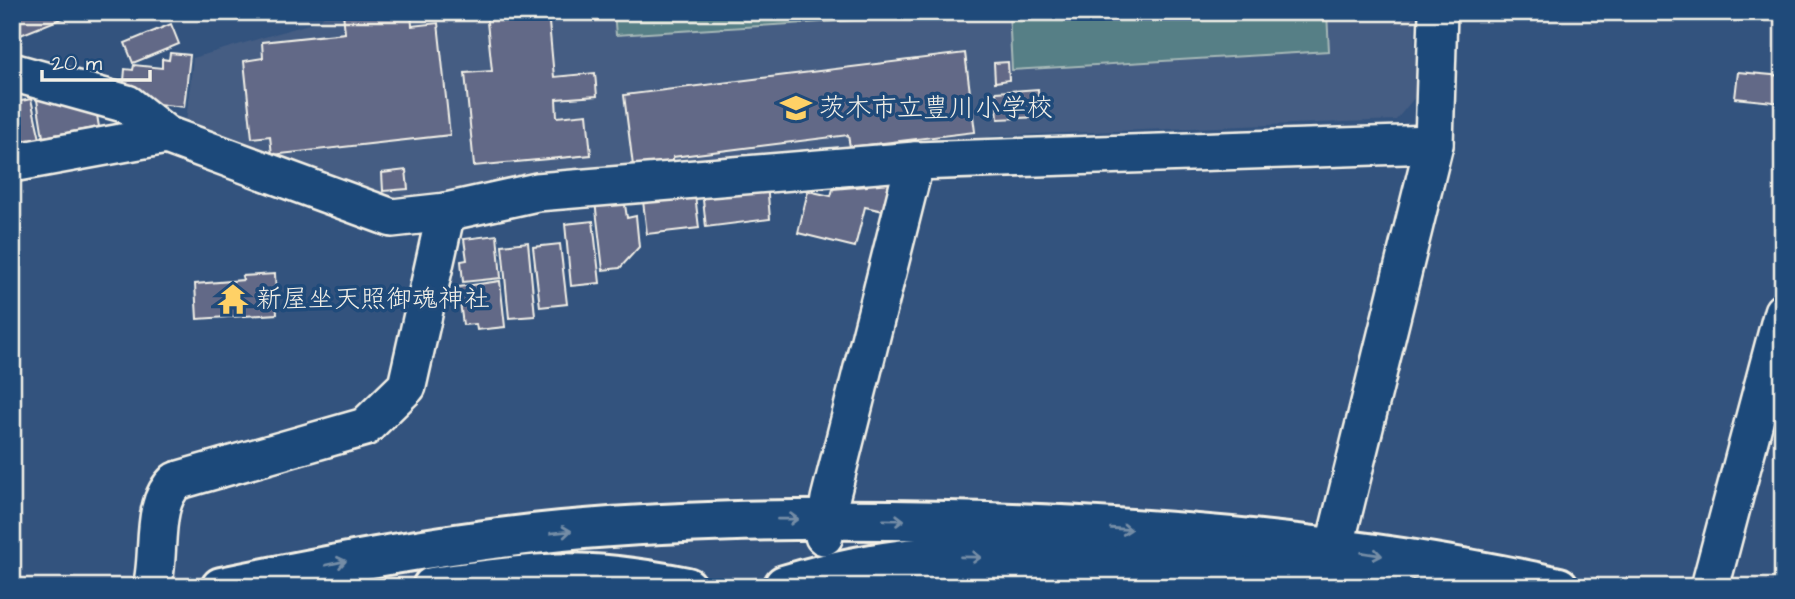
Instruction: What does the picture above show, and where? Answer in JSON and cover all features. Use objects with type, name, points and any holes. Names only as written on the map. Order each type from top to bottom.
[{"type":"main road","points":[[221,587],[370,556],[562,531],[748,519],[825,527],[1051,523],[1267,540],[1331,557],[1519,578],[1559,587]]},
{"type":"main road","points":[[771,586],[832,571],[917,558],[953,557],[1237,570],[1353,580],[1394,587]]},
{"type":"main road","points":[[432,587],[548,573],[644,579],[687,587]]},
{"type":"main road","points":[[771,586],[927,584],[1031,587]]},
{"type":"street","points":[[1331,557],[1434,144],[1438,12]]},
{"type":"street","points":[[12,72],[127,104],[166,135],[392,218],[446,212],[537,192],[915,161],[1434,144]]},
{"type":"street","points":[[12,163],[166,135]]},
{"type":"street","points":[[825,527],[915,161]]},
{"type":"street","points":[[152,587],[158,553],[160,507],[166,491],[176,481],[365,427],[407,386],[446,212]]},
{"type":"street","points":[[1710,587],[1783,312]]},
{"type":"shaded area","name":"茨木市立豊川小学校","points":[[327,12],[1415,12],[1415,97],[1396,120],[992,136],[975,142],[376,198],[186,123],[193,58],[319,21]]},
{"type":"green space","points":[[614,12],[982,12],[616,35]]},
{"type":"green space","points":[[1009,12],[1327,12],[1329,51],[1012,70]]},
{"type":"building","points":[[12,12],[61,12],[63,18],[13,38]]},
{"type":"building","points":[[343,12],[411,12],[412,26],[438,23],[450,135],[272,155],[270,136],[252,138],[244,61],[263,58],[262,42],[345,33]]},
{"type":"building","points":[[486,12],[548,12],[554,77],[595,73],[597,96],[556,99],[557,117],[587,114],[591,155],[474,166],[465,73],[492,71]]},
{"type":"building","points":[[171,24],[179,44],[133,63],[125,43]]},
{"type":"building","points":[[170,53],[190,55],[184,107],[149,103],[123,93],[125,69],[133,70],[134,65],[162,68],[162,59],[169,60]]},
{"type":"building","points":[[965,53],[975,132],[850,147],[848,135],[673,157],[673,161],[633,166],[624,95]]},
{"type":"building","points":[[1008,62],[1009,80],[995,82],[994,63]]},
{"type":"building","points":[[1738,72],[1783,76],[1783,103],[1735,98]]},
{"type":"building","points":[[1038,89],[1039,117],[998,119],[996,92]]},
{"type":"building","points":[[59,96],[95,103],[99,127],[43,137],[37,100]]},
{"type":"building","points":[[31,99],[40,139],[12,145],[12,103]]},
{"type":"building","points":[[406,170],[408,189],[383,191],[382,173]]},
{"type":"building","points":[[871,171],[897,178],[888,212],[865,207],[855,247],[798,233],[808,191],[831,196],[833,189],[867,186]]},
{"type":"building","points":[[767,183],[770,219],[706,227],[702,191]]},
{"type":"building","points":[[695,195],[699,228],[647,234],[643,201]]},
{"type":"building","points":[[624,198],[627,218],[636,216],[639,247],[620,268],[603,270],[595,201]]},
{"type":"building","points":[[593,221],[600,283],[571,286],[565,224]]},
{"type":"building","points":[[497,235],[501,278],[463,282],[461,261],[467,260],[464,239]]},
{"type":"building","points":[[528,242],[535,316],[509,318],[502,245]]},
{"type":"building","points":[[560,244],[567,304],[540,307],[533,247]]},
{"type":"building","points":[[275,274],[277,314],[197,319],[195,284],[243,280],[242,276]]},
{"type":"building","points":[[500,281],[505,327],[477,330],[476,324],[463,325],[458,287]]},
{"type":"place","name":"茨木市立豊川小学校","points":[[796,108]]},
{"type":"place","name":"新屋坐天照御魂神社","points":[[233,299]]}]
